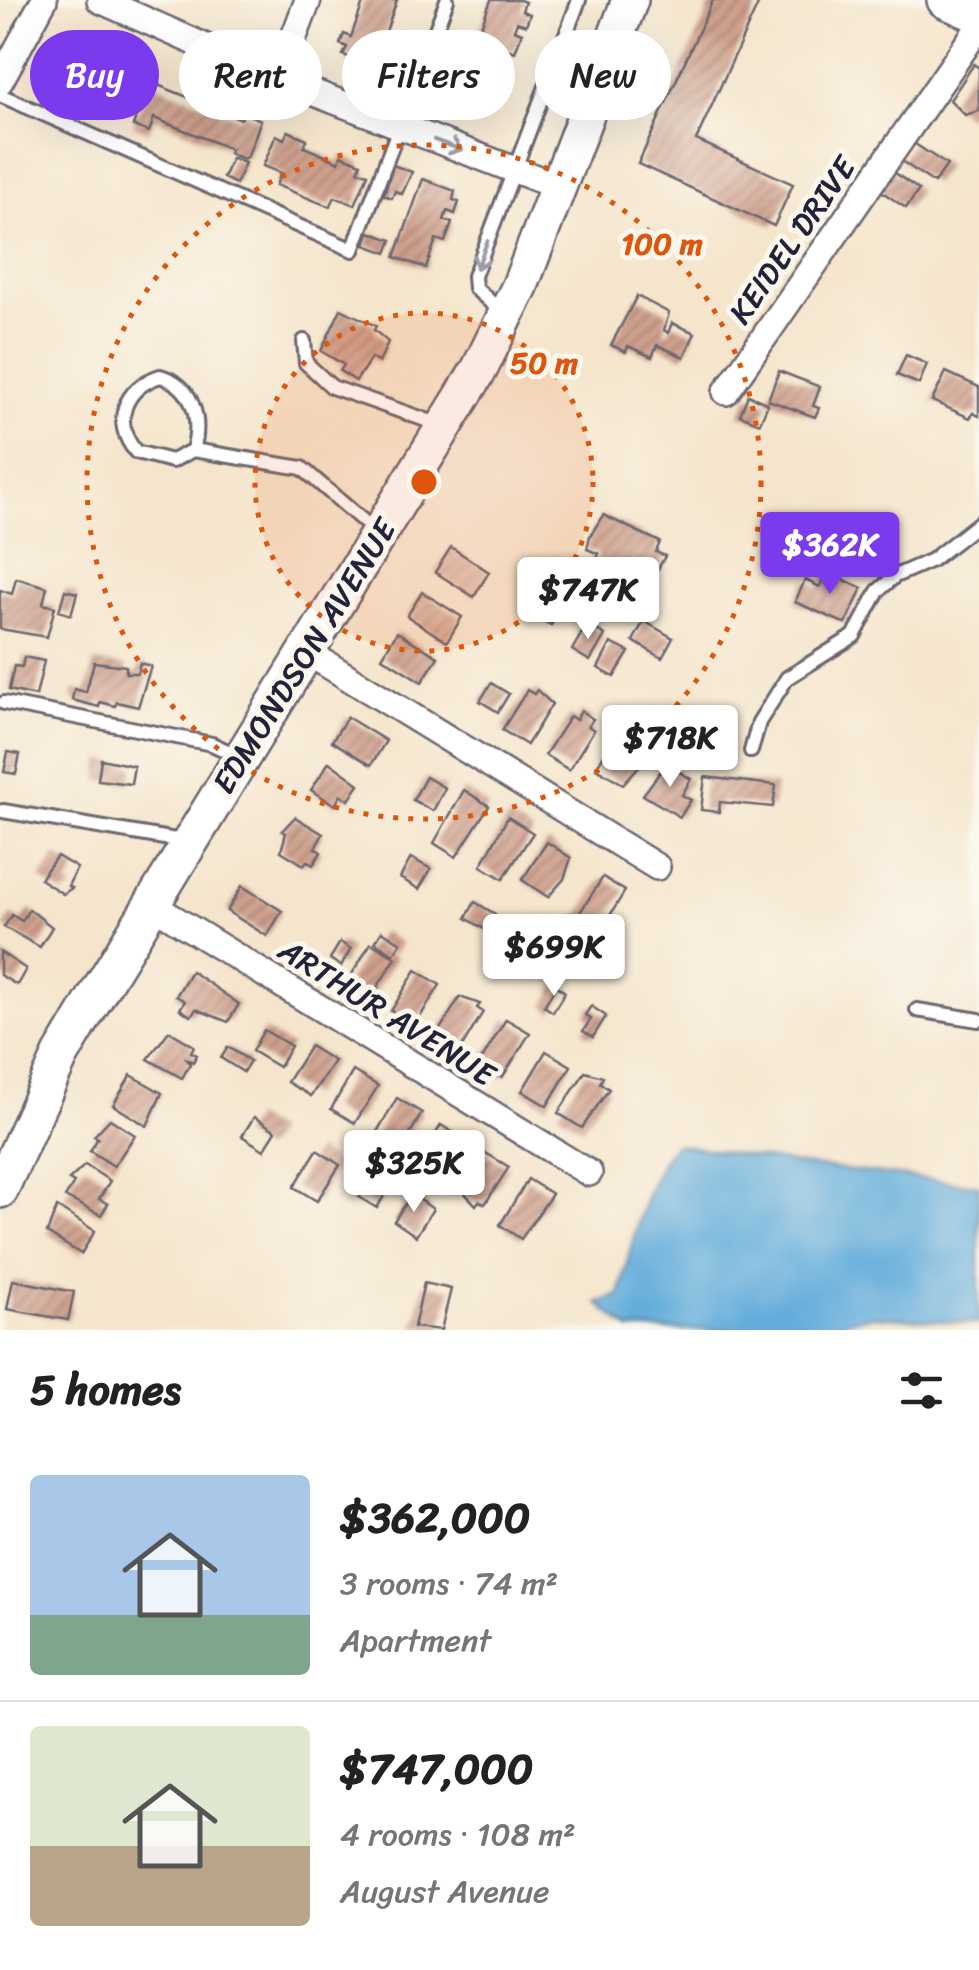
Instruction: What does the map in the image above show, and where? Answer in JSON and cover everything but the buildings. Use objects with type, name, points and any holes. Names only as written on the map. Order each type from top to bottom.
[{"type":"main road","name":"EDMONDSON AVENUE","points":[[3,1176],[62,1054],[445,427],[506,316],[630,0]]},
{"type":"main road","points":[[945,0],[979,15]]},
{"type":"street","points":[[0,81],[44,0]]},
{"type":"street","points":[[100,0],[179,35]]},
{"type":"street","points":[[297,30],[308,0]]},
{"type":"street","name":"KEIDEL DRIVE","points":[[726,392],[979,27]]},
{"type":"street","points":[[322,97],[559,187]]},
{"type":"street","points":[[307,652],[657,867]]},
{"type":"street","name":"ARTHUR AVENUE","points":[[152,905],[589,1174]]},
{"type":"lane","points":[[0,96],[353,250],[447,0]]},
{"type":"lane","points":[[506,316],[475,288],[474,276],[579,0]]},
{"type":"lane","points":[[304,342],[306,363],[332,387],[445,427]]},
{"type":"lane","points":[[193,450],[198,422],[184,390],[174,380],[160,376],[133,391],[123,409],[122,424],[136,452],[172,461],[193,450],[302,468],[379,535]]},
{"type":"lane","points":[[751,751],[759,722],[787,678],[854,636],[878,592],[895,576],[932,560],[979,523]]},
{"type":"lane","points":[[4,703],[212,744],[242,758]]},
{"type":"lane","points":[[3,811],[190,843]]},
{"type":"lane","points":[[917,1010],[979,1020]]},
{"type":"water","points":[[676,1144],[803,1165],[979,1185],[979,1324],[870,1316],[805,1330],[630,1330],[597,1303],[619,1295],[648,1192],[666,1155]]}]
